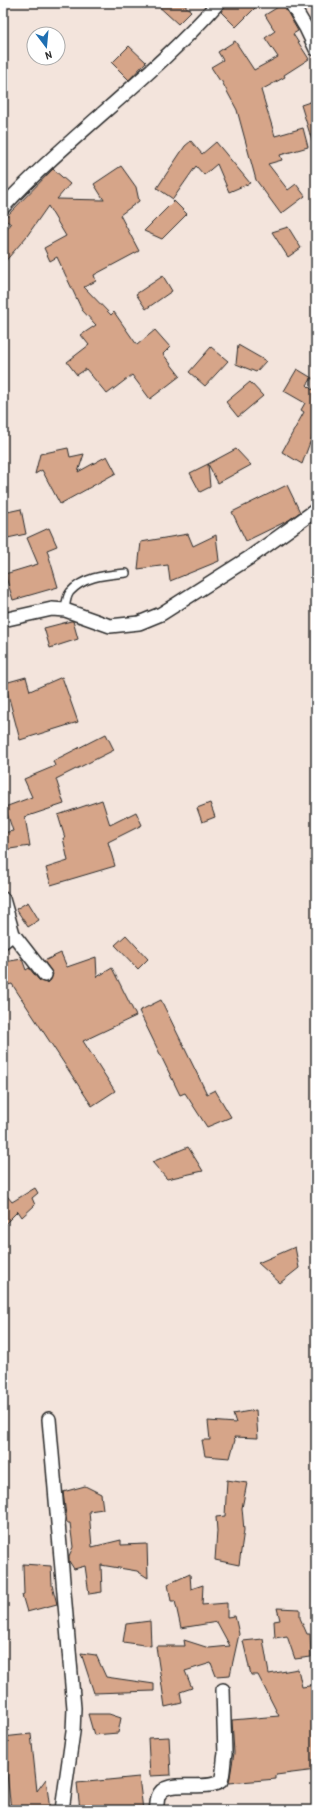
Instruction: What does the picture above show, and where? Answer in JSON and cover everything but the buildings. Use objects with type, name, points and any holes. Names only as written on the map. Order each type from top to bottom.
[{"type":"street","points":[[3,207],[28,180],[140,80],[218,3]]},
{"type":"street","points":[[291,3],[306,28],[316,49]]},
{"type":"street","points":[[3,620],[52,608],[65,610],[110,626],[139,623],[160,614],[249,558],[316,510]]},
{"type":"street","points":[[3,899],[13,934],[45,975]]},
{"type":"street","points":[[3,942],[13,934]]},
{"type":"street","points":[[49,1419],[74,1708],[73,1732],[62,1810]]},
{"type":"street","points":[[156,1810],[158,1797],[163,1789],[169,1786],[208,1786],[221,1781],[225,1754],[224,1690]]},
{"type":"lane","points":[[65,610],[69,593],[78,586],[99,576],[126,573]]}]
